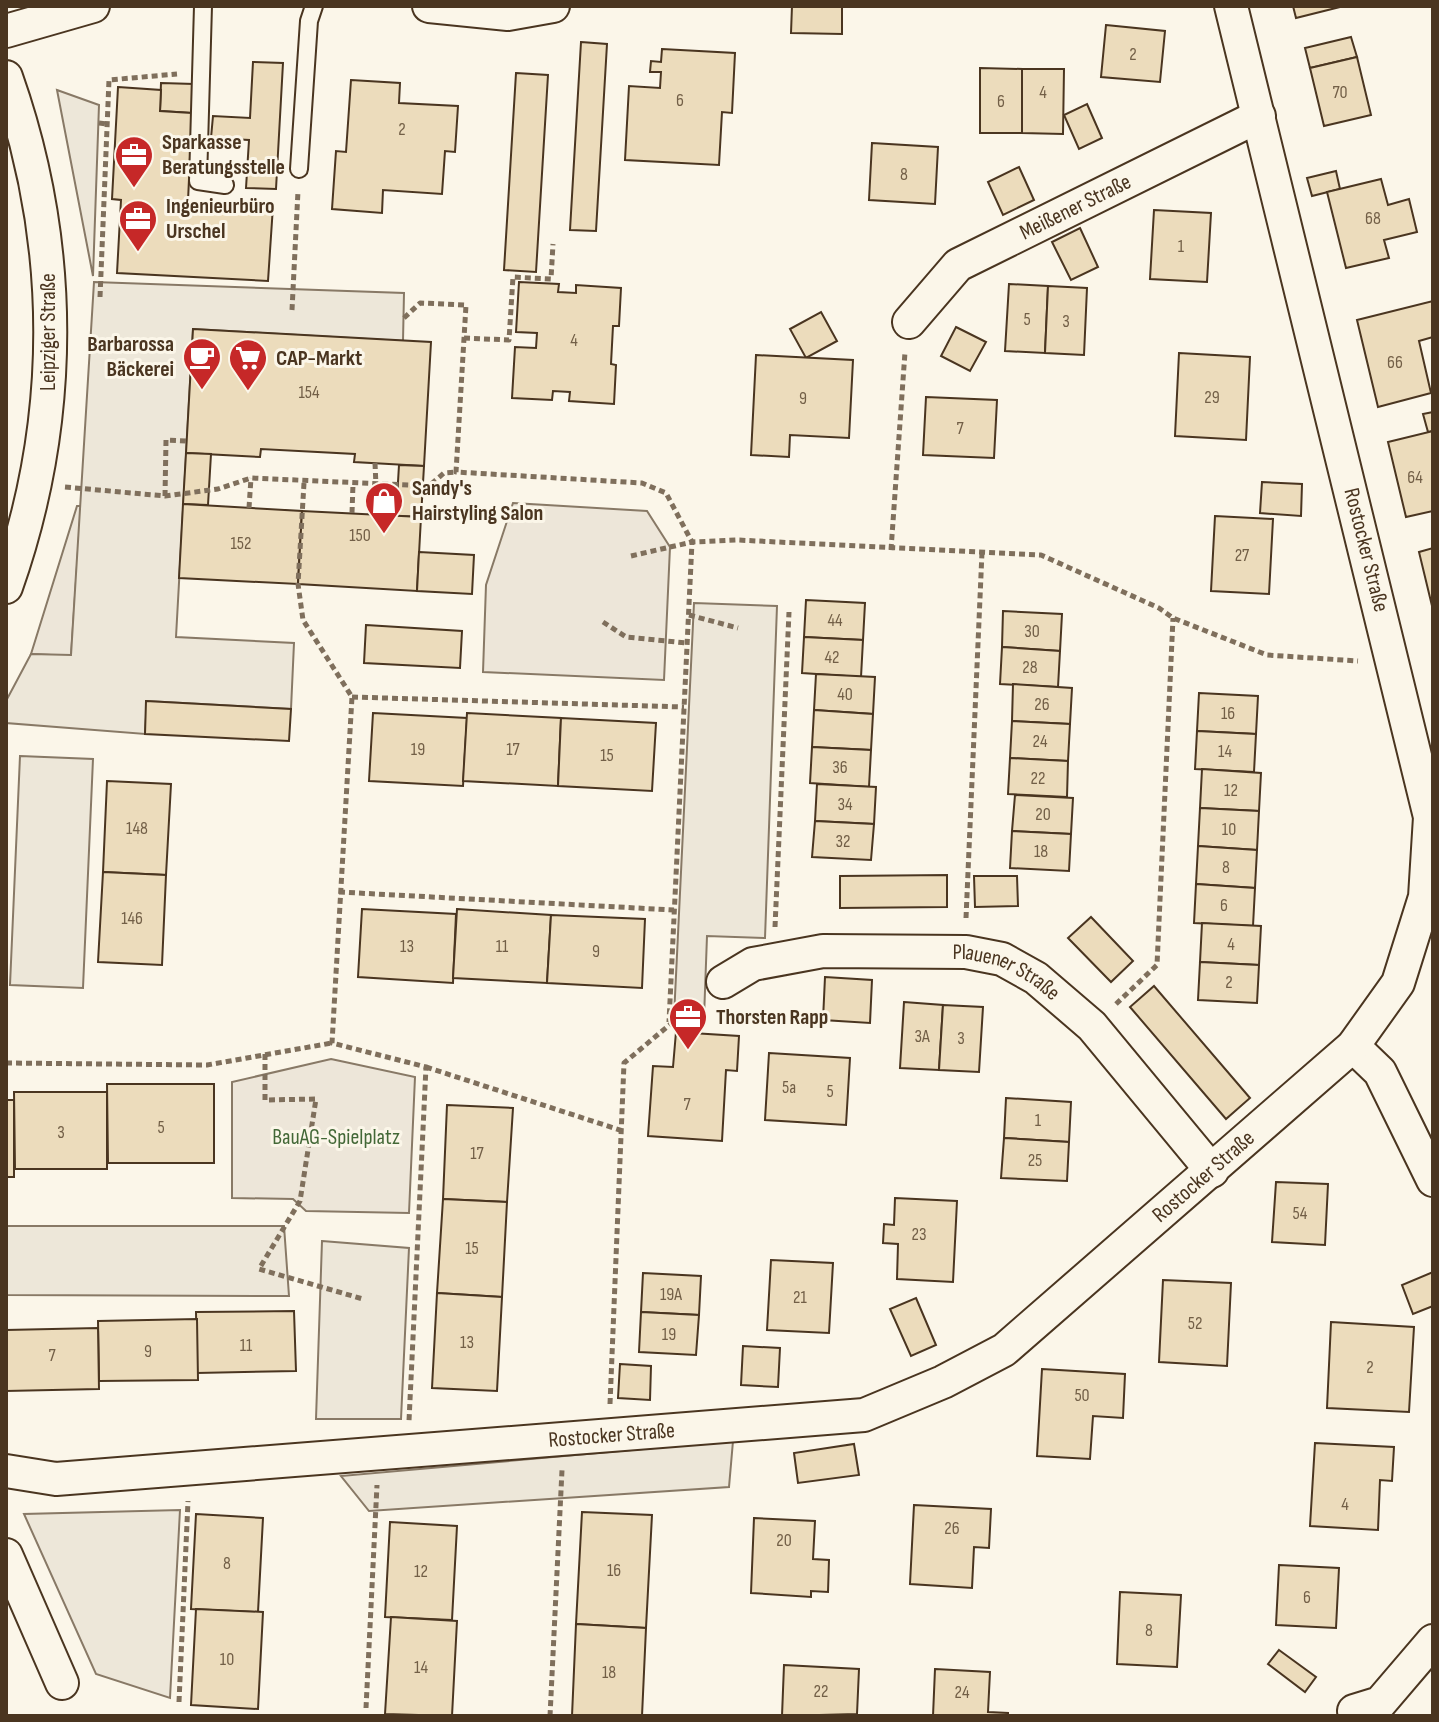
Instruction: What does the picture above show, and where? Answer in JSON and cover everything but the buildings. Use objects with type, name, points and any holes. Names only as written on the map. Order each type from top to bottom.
[{"type":"street","points":[[6,31],[93,6]]},
{"type":"street","points":[[429,6],[508,14],[553,6]]},
{"type":"street","name":"Rostocker Straße","points":[[6,1471],[56,1479],[393,1455],[864,1415],[943,1382],[1004,1350],[1353,1046],[1398,983],[1425,897],[1430,817],[1231,6]]},
{"type":"street","name":"Leipziger Straße","points":[[6,77],[14,118],[40,203],[51,293],[47,418],[36,484],[6,587]]},
{"type":"street","name":"Meißener Straße","points":[[909,322],[958,265],[1259,116]]},
{"type":"street","name":"Plauener Straße","points":[[723,982],[753,964],[823,951],[966,952],[1002,959],[1036,978],[1092,1026],[1212,1171]]},
{"type":"street","points":[[1353,1046],[1380,1072],[1433,1180]]},
{"type":"street","points":[[6,1555],[62,1683]]},
{"type":"street","points":[[1354,1711],[1380,1703],[1433,1641]]},
{"type":"lane","points":[[203,6],[198,181],[225,185]]},
{"type":"lane","points":[[299,169],[309,21],[314,6]]},
{"type":"path","points":[[100,297],[109,80],[202,72]]},
{"type":"path","points":[[99,123],[108,124]]},
{"type":"path","points":[[292,310],[299,169]]},
{"type":"path","points":[[464,338],[509,340],[513,277],[551,279],[553,244]]},
{"type":"path","points":[[404,318],[420,303],[466,305],[456,472]]},
{"type":"path","points":[[891,550],[900,396],[909,322]]},
{"type":"path","points":[[165,496],[166,440],[187,441]]},
{"type":"path","points":[[375,463],[376,486]]},
{"type":"path","points":[[36,484],[165,496],[218,489],[251,478],[304,483],[429,486],[444,473],[456,472],[642,483],[666,493],[692,542],[669,1022],[624,1063],[608,1437]]},
{"type":"path","points":[[249,508],[251,478]]},
{"type":"path","points":[[304,483],[298,584],[303,620],[352,697],[332,1043]]},
{"type":"path","points":[[352,513],[353,484]]},
{"type":"path","points":[[631,556],[692,542],[737,540],[1041,555],[1159,608],[1173,618],[1267,655],[1394,663]]},
{"type":"path","points":[[966,903],[982,552]]},
{"type":"path","points":[[773,960],[789,612]]},
{"type":"path","points":[[688,614],[738,628]]},
{"type":"path","points":[[1118,1001],[1157,965],[1173,618]]},
{"type":"path","points":[[603,622],[626,637],[687,643]]},
{"type":"path","points":[[352,697],[684,707]]},
{"type":"path","points":[[339,892],[674,910]]},
{"type":"path","points":[[6,1063],[207,1065],[332,1043],[426,1067],[623,1131]]},
{"type":"path","points":[[265,1054],[265,1100],[316,1099],[300,1201],[259,1269],[363,1299]]},
{"type":"path","points":[[366,1708],[393,1455],[426,1067]]},
{"type":"path","points":[[550,1716],[563,1441]]},
{"type":"path","points":[[179,1702],[189,1468]]},
{"type":"green space","points":[[513,503],[647,511],[670,547],[664,680],[483,672],[486,585]]},
{"type":"green space","points":[[77,506],[81,506],[71,656],[31,654]]},
{"type":"green space","name":"BauAG-Spielplatz","points":[[331,1059],[415,1077],[409,1213],[306,1211],[293,1199],[232,1198],[232,1082]]},
{"type":"shaded area","points":[[57,90],[99,105],[93,276]]},
{"type":"shaded area","points":[[94,282],[404,293],[403,341],[193,329],[176,637],[294,643],[291,709],[147,701],[145,734],[6,723],[6,701],[31,654],[71,655]]},
{"type":"shaded area","points":[[694,603],[777,606],[765,938],[707,936],[704,1018],[674,1017]]},
{"type":"shaded area","points":[[20,756],[93,759],[83,988],[10,985]]},
{"type":"shaded area","points":[[6,1226],[284,1226],[289,1296],[6,1295]]},
{"type":"shaded area","points":[[322,1241],[409,1248],[401,1419],[316,1419]]},
{"type":"shaded area","points":[[733,1441],[729,1487],[369,1511],[341,1476]]},
{"type":"shaded area","points":[[180,1510],[170,1698],[96,1674],[24,1514]]},
{"type":"place","name":"Sparkasse Beratungsstelle","points":[[134,189]]},
{"type":"place","name":"Ingenieurbüro Urschel","points":[[138,253]]},
{"type":"place","name":"Barbarossa Bäckerei","points":[[202,391]]},
{"type":"place","name":"CAP-Markt","points":[[248,392]]},
{"type":"place","name":"Sandy's Hairstyling Salon","points":[[384,535]]},
{"type":"place","name":"Thorsten Rapp","points":[[688,1051]]}]
